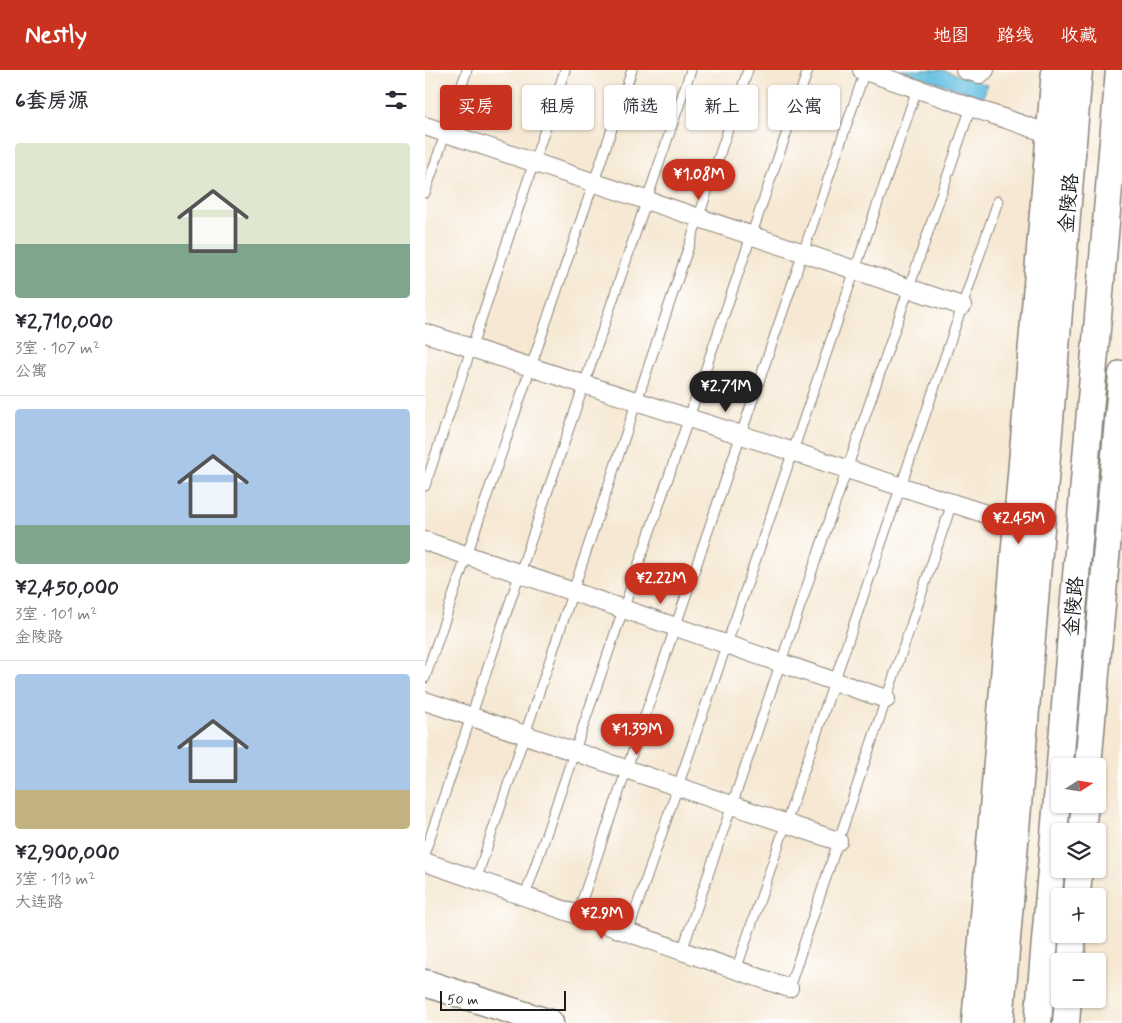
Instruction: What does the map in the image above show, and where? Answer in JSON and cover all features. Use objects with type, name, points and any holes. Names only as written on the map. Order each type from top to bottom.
[{"type":"street","points":[[965,70],[980,74],[985,70]]},
{"type":"street","points":[[975,1023],[1055,70]]},
{"type":"street","name":"金陵路","points":[[1000,1023],[1079,70]]},
{"type":"street","name":"金陵路","points":[[1038,1023],[1115,196],[1119,70]]},
{"type":"street","points":[[863,71],[1050,134]]},
{"type":"street","points":[[425,126],[962,306]]},
{"type":"street","points":[[425,333],[1017,524]]},
{"type":"street","points":[[1089,758],[1122,374]]},
{"type":"street","points":[[425,541],[886,699]]},
{"type":"street","points":[[425,701],[839,841]]},
{"type":"street","points":[[425,862],[789,988]]},
{"type":"street","points":[[425,983],[550,1023]]},
{"type":"street","points":[[1066,1023],[1067,1008]]},
{"type":"lane","points":[[425,192],[467,70]]},
{"type":"lane","points":[[425,486],[565,70]]},
{"type":"lane","points":[[425,678],[632,70]]},
{"type":"lane","points":[[425,852],[691,70]]},
{"type":"lane","points":[[476,880],[748,70]]},
{"type":"lane","points":[[525,896],[808,70]]},
{"type":"lane","points":[[577,915],[803,253],[863,71]]},
{"type":"lane","points":[[628,932],[917,89]]},
{"type":"lane","points":[[683,951],[971,107]]},
{"type":"lane","points":[[736,970],[998,201]]},
{"type":"lane","points":[[789,988],[952,503]]},
{"type":"water","points":[[901,70],[943,70],[987,85],[983,98]]}]
